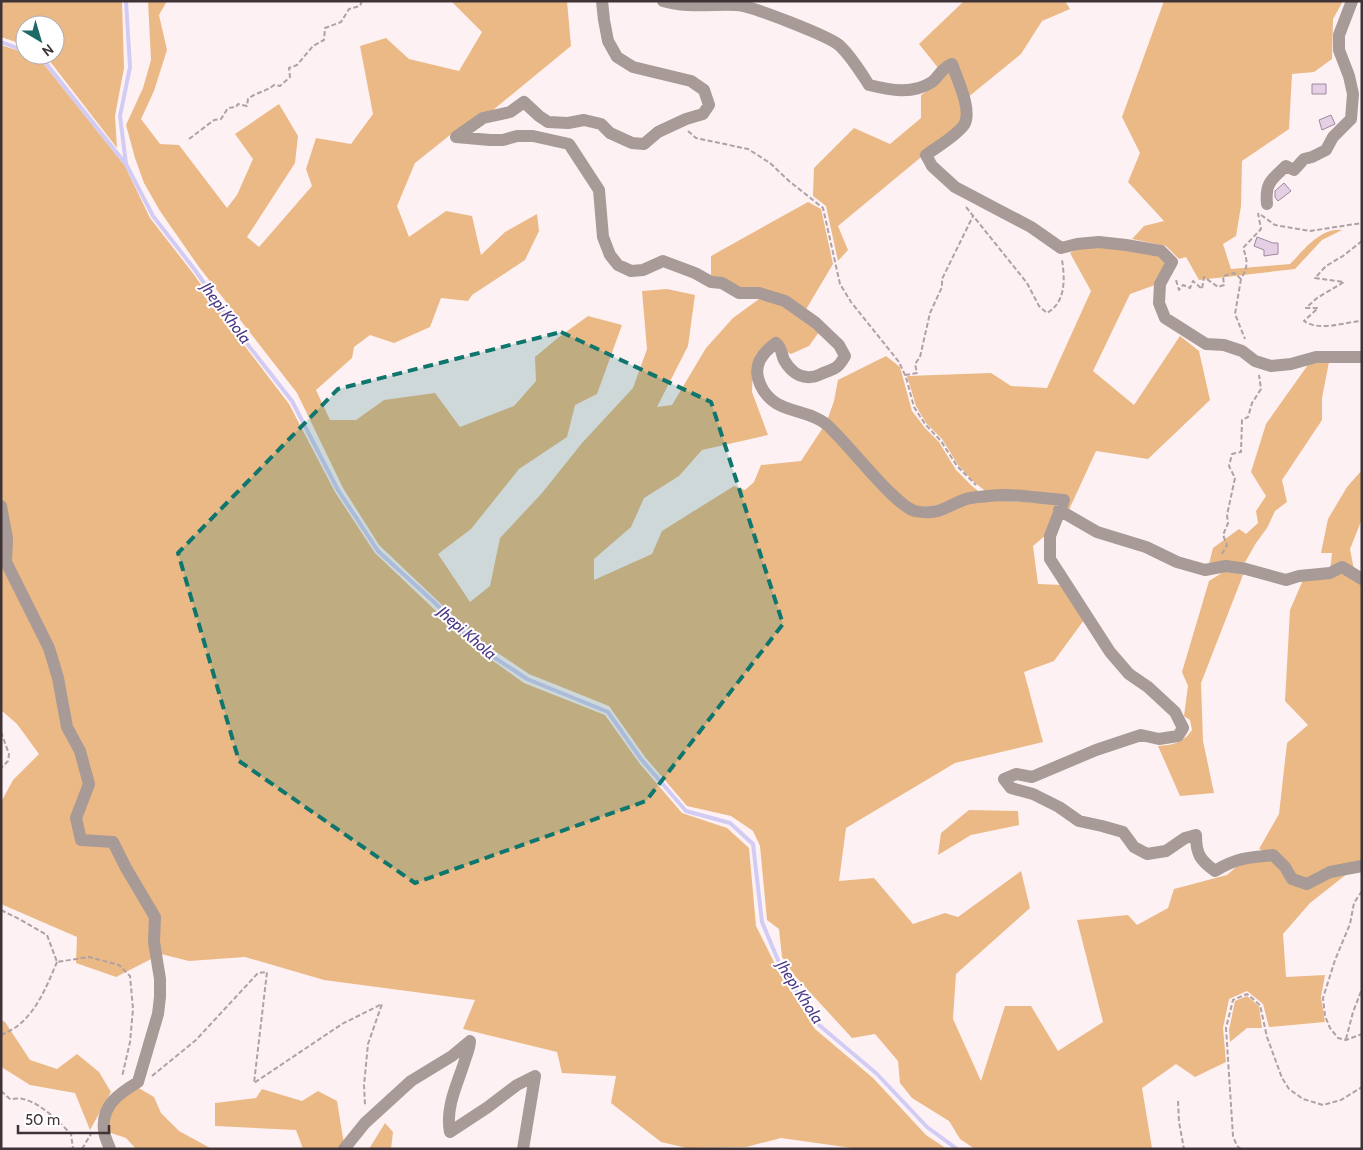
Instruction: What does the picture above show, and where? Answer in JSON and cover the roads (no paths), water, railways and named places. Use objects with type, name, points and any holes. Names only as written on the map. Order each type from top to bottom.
[{"type":"street","points":[[602,1],[608,41],[617,57],[633,67],[691,81],[704,90],[709,105],[703,114],[658,132],[644,144],[632,143],[610,132],[601,124],[584,120],[568,123],[548,122],[524,102],[510,112],[483,118],[456,137],[503,140],[517,136],[533,136],[570,144],[599,190],[603,237],[610,255],[618,265],[631,272],[642,270],[663,261],[695,273],[711,282],[722,284],[739,293],[759,293],[785,301],[804,313],[839,345],[845,356],[839,367],[817,376],[806,378],[798,375],[789,368],[783,358],[781,347],[776,342],[764,351],[758,360],[757,374],[760,385],[766,395],[779,406],[811,416],[824,423],[896,499],[913,510],[930,513],[948,508],[966,499],[989,496],[1013,495],[1064,500],[1050,536],[1050,559],[1110,652],[1129,674],[1164,700],[1175,712],[1183,728],[1178,736],[1159,739],[1141,735],[1096,750],[1032,777],[1016,774],[1004,778],[1011,788],[1033,794],[1059,807],[1079,822],[1123,832],[1134,848],[1147,854],[1166,850],[1185,838],[1196,835],[1196,851],[1206,865],[1215,871],[1229,863],[1248,857],[1273,855],[1285,867],[1292,880],[1307,884],[1330,872],[1362,866]]},
{"type":"street","points":[[663,1],[699,6],[738,5],[792,23],[838,44],[857,66],[869,85],[893,90],[916,90],[933,82],[943,68],[952,64],[968,112],[964,124],[948,139],[926,155],[932,166],[955,187],[1031,227],[1061,248],[1099,242],[1161,251],[1172,262],[1160,284],[1159,302],[1165,318],[1206,344],[1224,345],[1242,351],[1255,361],[1271,366],[1291,364],[1316,357],[1362,357]]},
{"type":"street","points":[[1262,208],[1271,180],[1286,166],[1294,170],[1304,158],[1312,157],[1326,150],[1333,137],[1351,119],[1353,94],[1349,76],[1338,50],[1339,35],[1352,1]]},
{"type":"street","points":[[1,506],[7,538],[6,562],[49,648],[58,678],[67,727],[80,751],[90,784],[76,818],[81,840],[113,842],[155,917],[154,942],[160,979],[158,1014],[138,1082],[117,1095],[106,1109],[104,1130],[110,1149]]},
{"type":"street","points":[[1059,510],[1097,532],[1146,547],[1177,562],[1206,570],[1226,566],[1246,569],[1286,580],[1299,576],[1330,573],[1342,567],[1362,578]]},
{"type":"street","points":[[344,1149],[365,1123],[411,1082],[452,1056],[470,1041],[452,1097],[450,1132],[488,1107],[516,1085],[535,1076],[525,1127],[523,1149]]},
{"type":"waterway","name":"Jhepi Khola","points":[[126,1],[130,67],[120,116],[126,164],[153,216],[195,270],[241,336],[292,401],[338,490],[378,551],[434,602],[477,646],[527,679],[608,712],[641,759],[686,811],[730,823],[753,844],[762,922],[783,972],[819,1025],[877,1074],[927,1127],[957,1149]]},
{"type":"waterway","points":[[1,42],[15,47]]},
{"type":"waterway","points":[[47,65],[125,163]]}]
